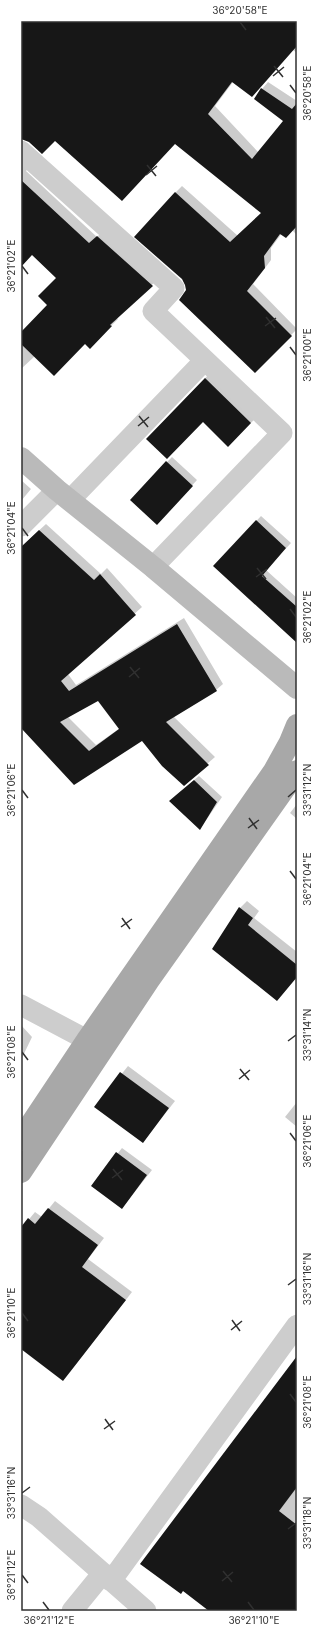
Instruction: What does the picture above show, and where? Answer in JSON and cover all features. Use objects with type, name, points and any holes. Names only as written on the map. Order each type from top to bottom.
[{"type":"main road","points":[[21,1139],[87,1040],[274,771],[290,742],[297,725]]},
{"type":"main road","points":[[21,1172],[149,980],[297,771]]},
{"type":"street","points":[[21,151],[174,288],[153,311],[282,433],[153,567]]},
{"type":"street","points":[[21,526],[63,495],[205,360]]},
{"type":"street","points":[[21,458],[63,495],[153,567],[297,688]]},
{"type":"street","points":[[21,1005],[87,1040]]},
{"type":"street","points":[[72,1611],[107,1577],[297,1325]]},
{"type":"street","points":[[21,1505],[39,1517],[146,1611]]},
{"type":"building","points":[[21,21],[297,21],[297,46],[252,97],[232,82],[208,114],[252,159],[283,121],[254,99],[261,88],[292,109],[297,103],[297,226],[286,238],[280,234],[264,256],[265,268],[247,291],[292,336],[255,373],[179,300],[186,290],[182,279],[134,237],[175,192],[230,242],[261,213],[175,144],[122,201],[55,141],[42,154],[29,142],[21,139]]},
{"type":"building","points":[[21,180],[89,243],[97,236],[153,286],[110,325],[112,326],[90,349],[85,344],[54,376],[21,344],[21,332],[47,305],[38,296],[56,278],[32,255],[21,267]]},
{"type":"building","points":[[205,378],[251,423],[228,447],[203,422],[167,459],[146,439]]},
{"type":"building","points":[[166,461],[193,486],[157,525],[130,500]]},
{"type":"building","points":[[256,520],[286,548],[262,576],[297,607],[297,643],[213,566]]},
{"type":"building","points":[[39,530],[94,580],[100,574],[136,615],[61,681],[69,691],[177,624],[217,691],[166,722],[209,765],[184,786],[162,766],[142,741],[74,785],[21,728],[21,547]],"holes":[[[98,701],[119,729],[89,751],[60,722]]]},
{"type":"building","points":[[194,780],[217,802],[200,830],[169,801]]},
{"type":"building","points":[[239,907],[253,918],[248,925],[297,965],[297,977],[277,1001],[212,949]]},
{"type":"building","points":[[120,1072],[169,1108],[143,1143],[94,1107]]},
{"type":"building","points":[[116,1152],[147,1175],[122,1209],[91,1186]]},
{"type":"building","points":[[48,1208],[98,1245],[82,1267],[126,1300],[63,1381],[21,1349],[21,1227],[28,1218],[35,1224]]},
{"type":"building","points":[[297,1356],[297,1487],[279,1511],[297,1525],[297,1611],[209,1611],[183,1591],[181,1594],[140,1564]]}]
